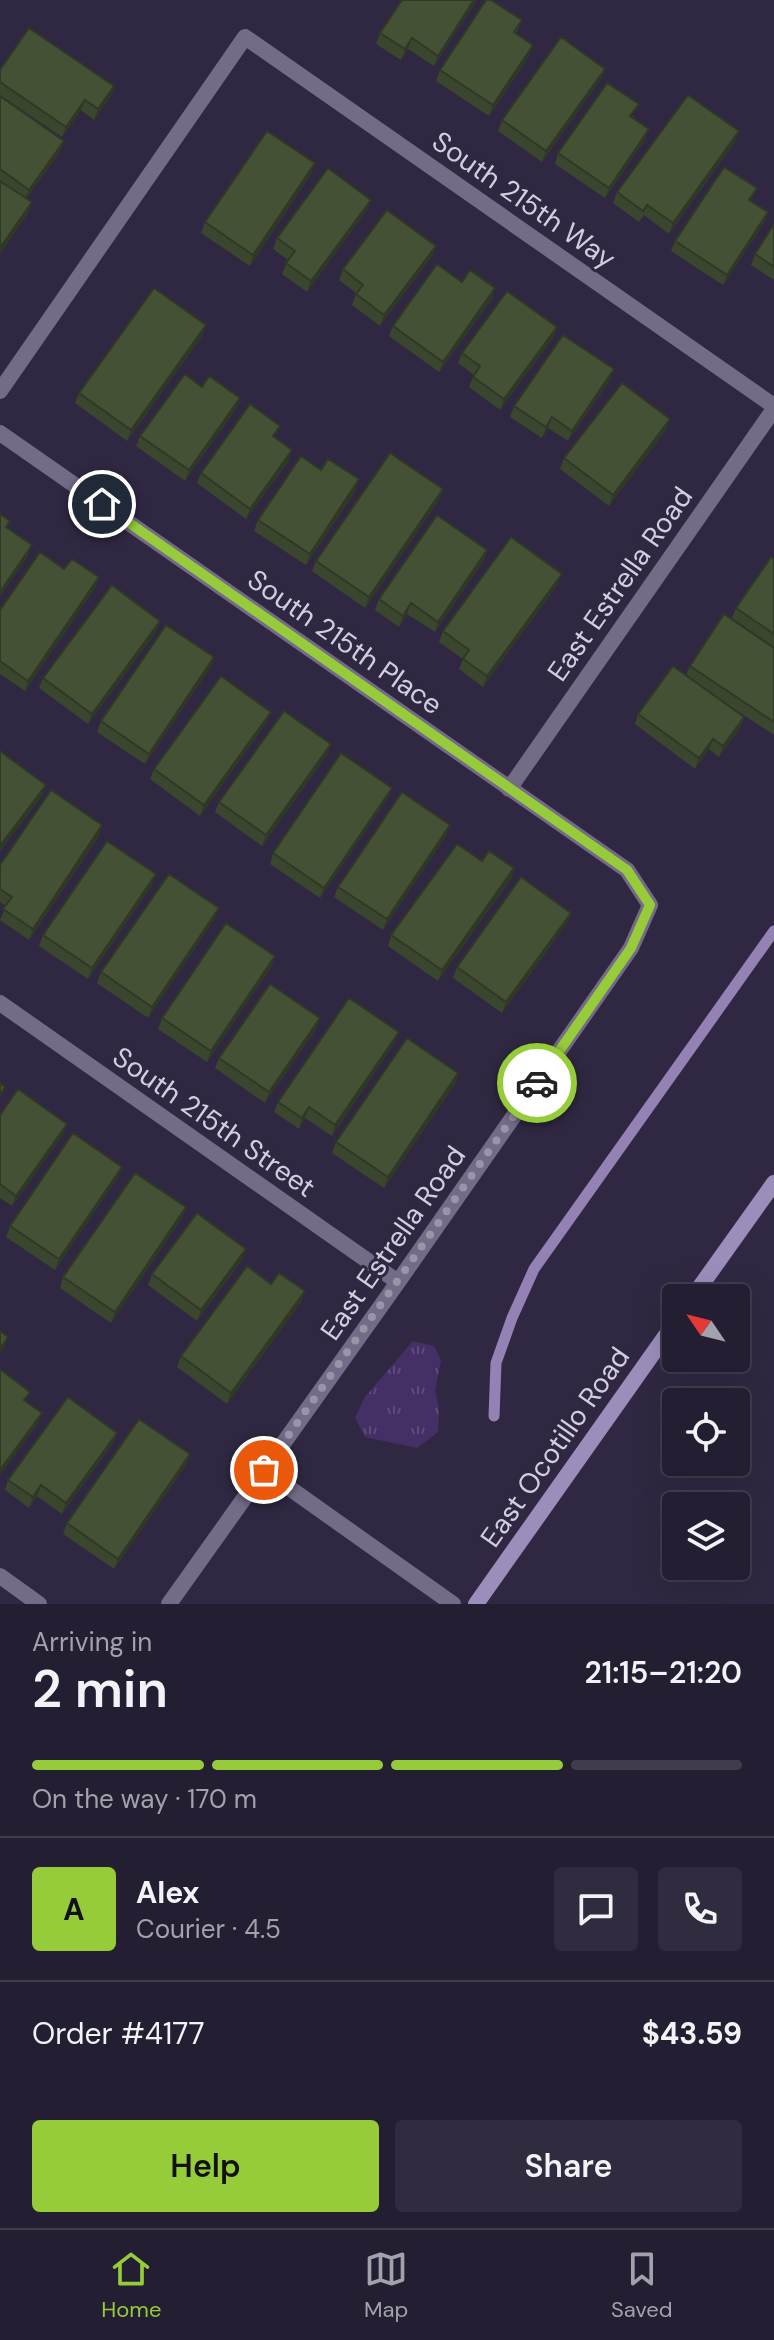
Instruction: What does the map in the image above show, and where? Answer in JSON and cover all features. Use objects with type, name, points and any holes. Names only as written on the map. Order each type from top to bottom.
[{"type":"main road","points":[[702,1284],[774,1183]]},
{"type":"main road","name":"East Ocotillo Road","points":[[476,1604],[662,1341]]},
{"type":"street","name":"South 215th Way","points":[[0,391],[245,37],[774,407]]},
{"type":"street","name":"East Estrella Road","points":[[509,789],[774,407]]},
{"type":"street","name":"South 215th Place","points":[[0,433],[627,870],[650,905]]},
{"type":"street","name":"East Estrella Road","points":[[169,1604],[631,948],[650,905]]},
{"type":"street","name":"South 215th Street","points":[[0,1003],[398,1282]]},
{"type":"street","points":[[264,1470],[453,1604]]},
{"type":"street","points":[[0,1576],[39,1604]]},
{"type":"green space","points":[[413,1341],[434,1346],[441,1360],[435,1391],[439,1408],[438,1432],[417,1448],[365,1437],[355,1418],[365,1397]]},
{"type":"building","points":[[402,0],[474,0],[438,56],[412,38],[405,49],[380,33]]},
{"type":"building","points":[[486,0],[491,0],[522,20],[514,32],[533,45],[493,105],[440,70]]},
{"type":"building","points":[[29,28],[114,86],[98,109],[85,100],[66,127],[0,82],[0,70]]},
{"type":"building","points":[[561,37],[605,69],[546,151],[502,120]]},
{"type":"building","points":[[607,83],[639,104],[630,116],[649,129],[609,188],[558,153]]},
{"type":"building","points":[[688,95],[739,131],[673,223],[647,205],[643,211],[617,192]]},
{"type":"building","points":[[0,96],[64,141],[29,190],[0,169]]},
{"type":"building","points":[[267,131],[315,163],[253,255],[205,222]]},
{"type":"building","points":[[724,167],[757,188],[749,200],[768,212],[727,275],[675,241]]},
{"type":"building","points":[[328,168],[371,200],[311,281],[286,263],[295,251],[277,238]]},
{"type":"building","points":[[0,181],[32,202],[0,248]]},
{"type":"building","points":[[387,210],[436,246],[384,315],[356,294],[363,285],[343,269]]},
{"type":"building","points":[[774,224],[774,267],[755,254]]},
{"type":"building","points":[[437,264],[462,282],[470,270],[495,288],[443,362],[393,326]]},
{"type":"building","points":[[154,288],[206,325],[131,430],[79,393]]},
{"type":"building","points":[[507,291],[557,327],[504,399],[473,377],[480,366],[462,353]]},
{"type":"building","points":[[563,335],[614,369],[572,431],[552,417],[546,427],[514,406]]},
{"type":"building","points":[[185,374],[202,387],[209,376],[240,398],[189,470],[140,436]]},
{"type":"building","points":[[622,383],[670,419],[613,495],[564,458]]},
{"type":"building","points":[[250,404],[280,426],[273,436],[292,450],[250,509],[201,473]]},
{"type":"building","points":[[390,453],[443,489],[369,597],[316,561]]},
{"type":"building","points":[[301,456],[321,470],[328,459],[359,479],[310,554],[258,520]]},
{"type":"building","points":[[0,514],[10,521],[6,527],[32,545],[0,592]]},
{"type":"building","points":[[437,515],[487,550],[438,622],[411,603],[403,616],[379,599]]},
{"type":"building","points":[[511,537],[562,574],[487,676],[463,659],[469,650],[443,631]]},
{"type":"building","points":[[40,552],[64,569],[72,559],[99,577],[28,681],[0,661],[0,610]]},
{"type":"building","points":[[771,557],[774,559],[774,634],[736,608]]},
{"type":"building","points":[[112,585],[160,621],[92,714],[43,678]]},
{"type":"building","points":[[724,614],[774,648],[774,722],[690,666]]},
{"type":"building","points":[[166,625],[214,657],[149,754],[101,721]]},
{"type":"building","points":[[673,666],[744,717],[723,746],[713,739],[699,758],[638,714]]},
{"type":"building","points":[[221,676],[271,712],[204,805],[154,769]]},
{"type":"building","points":[[284,711],[331,744],[266,835],[219,802]]},
{"type":"building","points":[[0,751],[46,785],[0,846]]},
{"type":"building","points":[[341,753],[392,788],[324,888],[273,853]]},
{"type":"building","points":[[51,790],[102,825],[33,929],[3,909],[12,897],[0,889],[0,865]]},
{"type":"building","points":[[402,792],[450,825],[387,919],[338,887]]},
{"type":"building","points":[[107,841],[156,874],[92,968],[43,935]]},
{"type":"building","points":[[457,844],[482,861],[489,851],[514,868],[442,970],[391,935]]},
{"type":"building","points":[[169,874],[219,908],[152,1007],[101,972]]},
{"type":"building","points":[[521,877],[571,913],[506,1002],[457,967]]},
{"type":"building","points":[[226,923],[275,956],[211,1051],[162,1018]]},
{"type":"building","points":[[270,984],[320,1018],[269,1092],[219,1058]]},
{"type":"building","points":[[349,998],[399,1032],[335,1125],[309,1107],[302,1118],[278,1102]]},
{"type":"building","points":[[407,1038],[458,1073],[388,1177],[336,1142]]},
{"type":"building","points":[[18,1089],[67,1124],[16,1196],[0,1184],[0,1115]]},
{"type":"building","points":[[73,1133],[122,1167],[59,1259],[10,1226]]},
{"type":"building","points":[[135,1173],[186,1207],[115,1312],[63,1277]]},
{"type":"building","points":[[197,1213],[246,1249],[201,1310],[152,1274]]},
{"type":"building","points":[[247,1266],[271,1284],[279,1273],[305,1291],[231,1393],[181,1356]]},
{"type":"building","points":[[0,1331],[8,1337],[0,1349]]},
{"type":"building","points":[[0,1369],[30,1392],[24,1400],[42,1413],[0,1470]]},
{"type":"building","points":[[68,1397],[117,1433],[66,1503],[41,1485],[33,1497],[8,1480]]},
{"type":"building","points":[[139,1419],[190,1454],[118,1559],[67,1523]]},
{"type":"waterway","points":[[494,1416],[496,1363],[534,1269],[774,931]]},
{"type":"way so far","points":[[264,1470],[537,1083]]},
{"type":"route","points":[[102,504],[627,870],[650,905],[631,948],[537,1083]]}]
